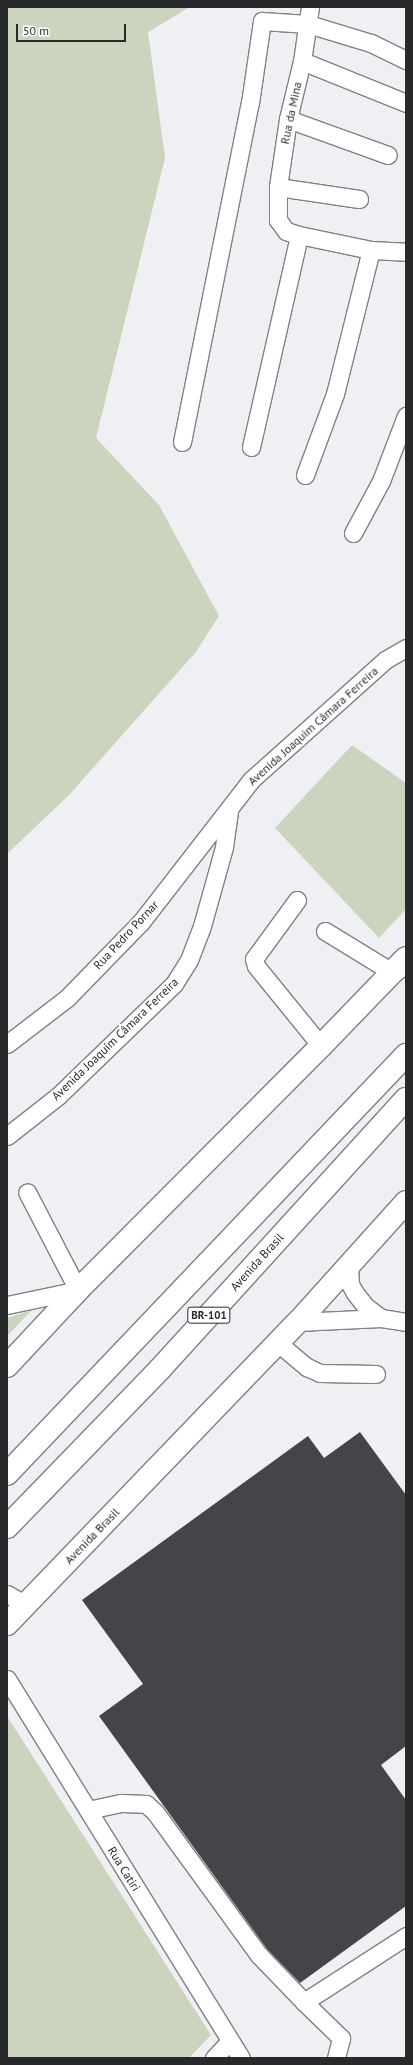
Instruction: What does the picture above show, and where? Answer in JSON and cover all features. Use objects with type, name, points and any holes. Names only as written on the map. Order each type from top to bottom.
[{"type":"main road","points":[[7,1366],[78,1290],[401,964]]},
{"type":"main road","name":"BR-101","points":[[7,1474],[406,1055]]},
{"type":"main road","name":"Avenida Brasil","points":[[7,1527],[160,1369],[406,1099]]},
{"type":"main road","name":"Avenida Brasil","points":[[7,1624],[298,1322],[406,1202]]},
{"type":"street","name":"Rua da Mina","points":[[299,235],[286,231],[278,220],[278,187],[288,119],[302,61],[310,7]]},
{"type":"street","points":[[182,442],[250,103],[260,25],[266,20],[308,24],[371,44],[406,60]]},
{"type":"street","points":[[302,61],[406,103]]},
{"type":"street","points":[[288,119],[388,155]]},
{"type":"street","points":[[278,187],[359,198]]},
{"type":"street","points":[[251,447],[299,235],[371,250],[406,252]]},
{"type":"street","points":[[305,475],[335,394],[371,250]]},
{"type":"street","points":[[353,533],[381,481],[406,416]]},
{"type":"street","name":"Avenida Joaquim Câmara Ferreira","points":[[7,1136],[58,1096],[174,984],[189,960],[202,926],[224,847],[230,811],[251,780],[385,660],[406,648]]},
{"type":"street","name":"Rua Pedro Pornar","points":[[7,1044],[67,998],[141,922],[230,811]]},
{"type":"street","points":[[297,900],[254,959],[256,966],[321,1046]]},
{"type":"street","points":[[325,931],[401,964]]},
{"type":"street","points":[[7,1305],[78,1290],[27,1192]]},
{"type":"street","points":[[349,1265],[350,1284],[355,1293],[381,1318]]},
{"type":"street","points":[[298,1322],[381,1318],[406,1322]]},
{"type":"street","points":[[278,1343],[307,1367],[320,1373],[376,1374]]},
{"type":"street","points":[[7,1594],[26,1605]]},
{"type":"street","name":"Rua Catiri","points":[[7,1679],[241,2058]]},
{"type":"street","points":[[88,1810],[121,1804],[146,1804],[155,1812],[259,1955],[341,2038],[336,2058]]},
{"type":"street","points":[[304,2002],[406,1936]]},
{"type":"street","points":[[214,2058],[230,2041]]},
{"type":"green space","points":[[7,7],[190,7],[148,32],[165,158],[96,438],[159,505],[219,616],[195,653],[69,795],[7,854]]},
{"type":"green space","points":[[352,745],[406,783],[406,909],[379,938],[275,828]]},
{"type":"green space","points":[[32,1310],[7,1336],[7,1318]]},
{"type":"green space","points":[[7,1716],[211,2035],[189,2058],[7,2058]]},
{"type":"building","points":[[360,1432],[406,1495],[406,1746],[381,1765],[406,1800],[406,1906],[300,1983],[267,1949],[99,1716],[143,1684],[82,1600],[308,1436],[324,1458]]}]
